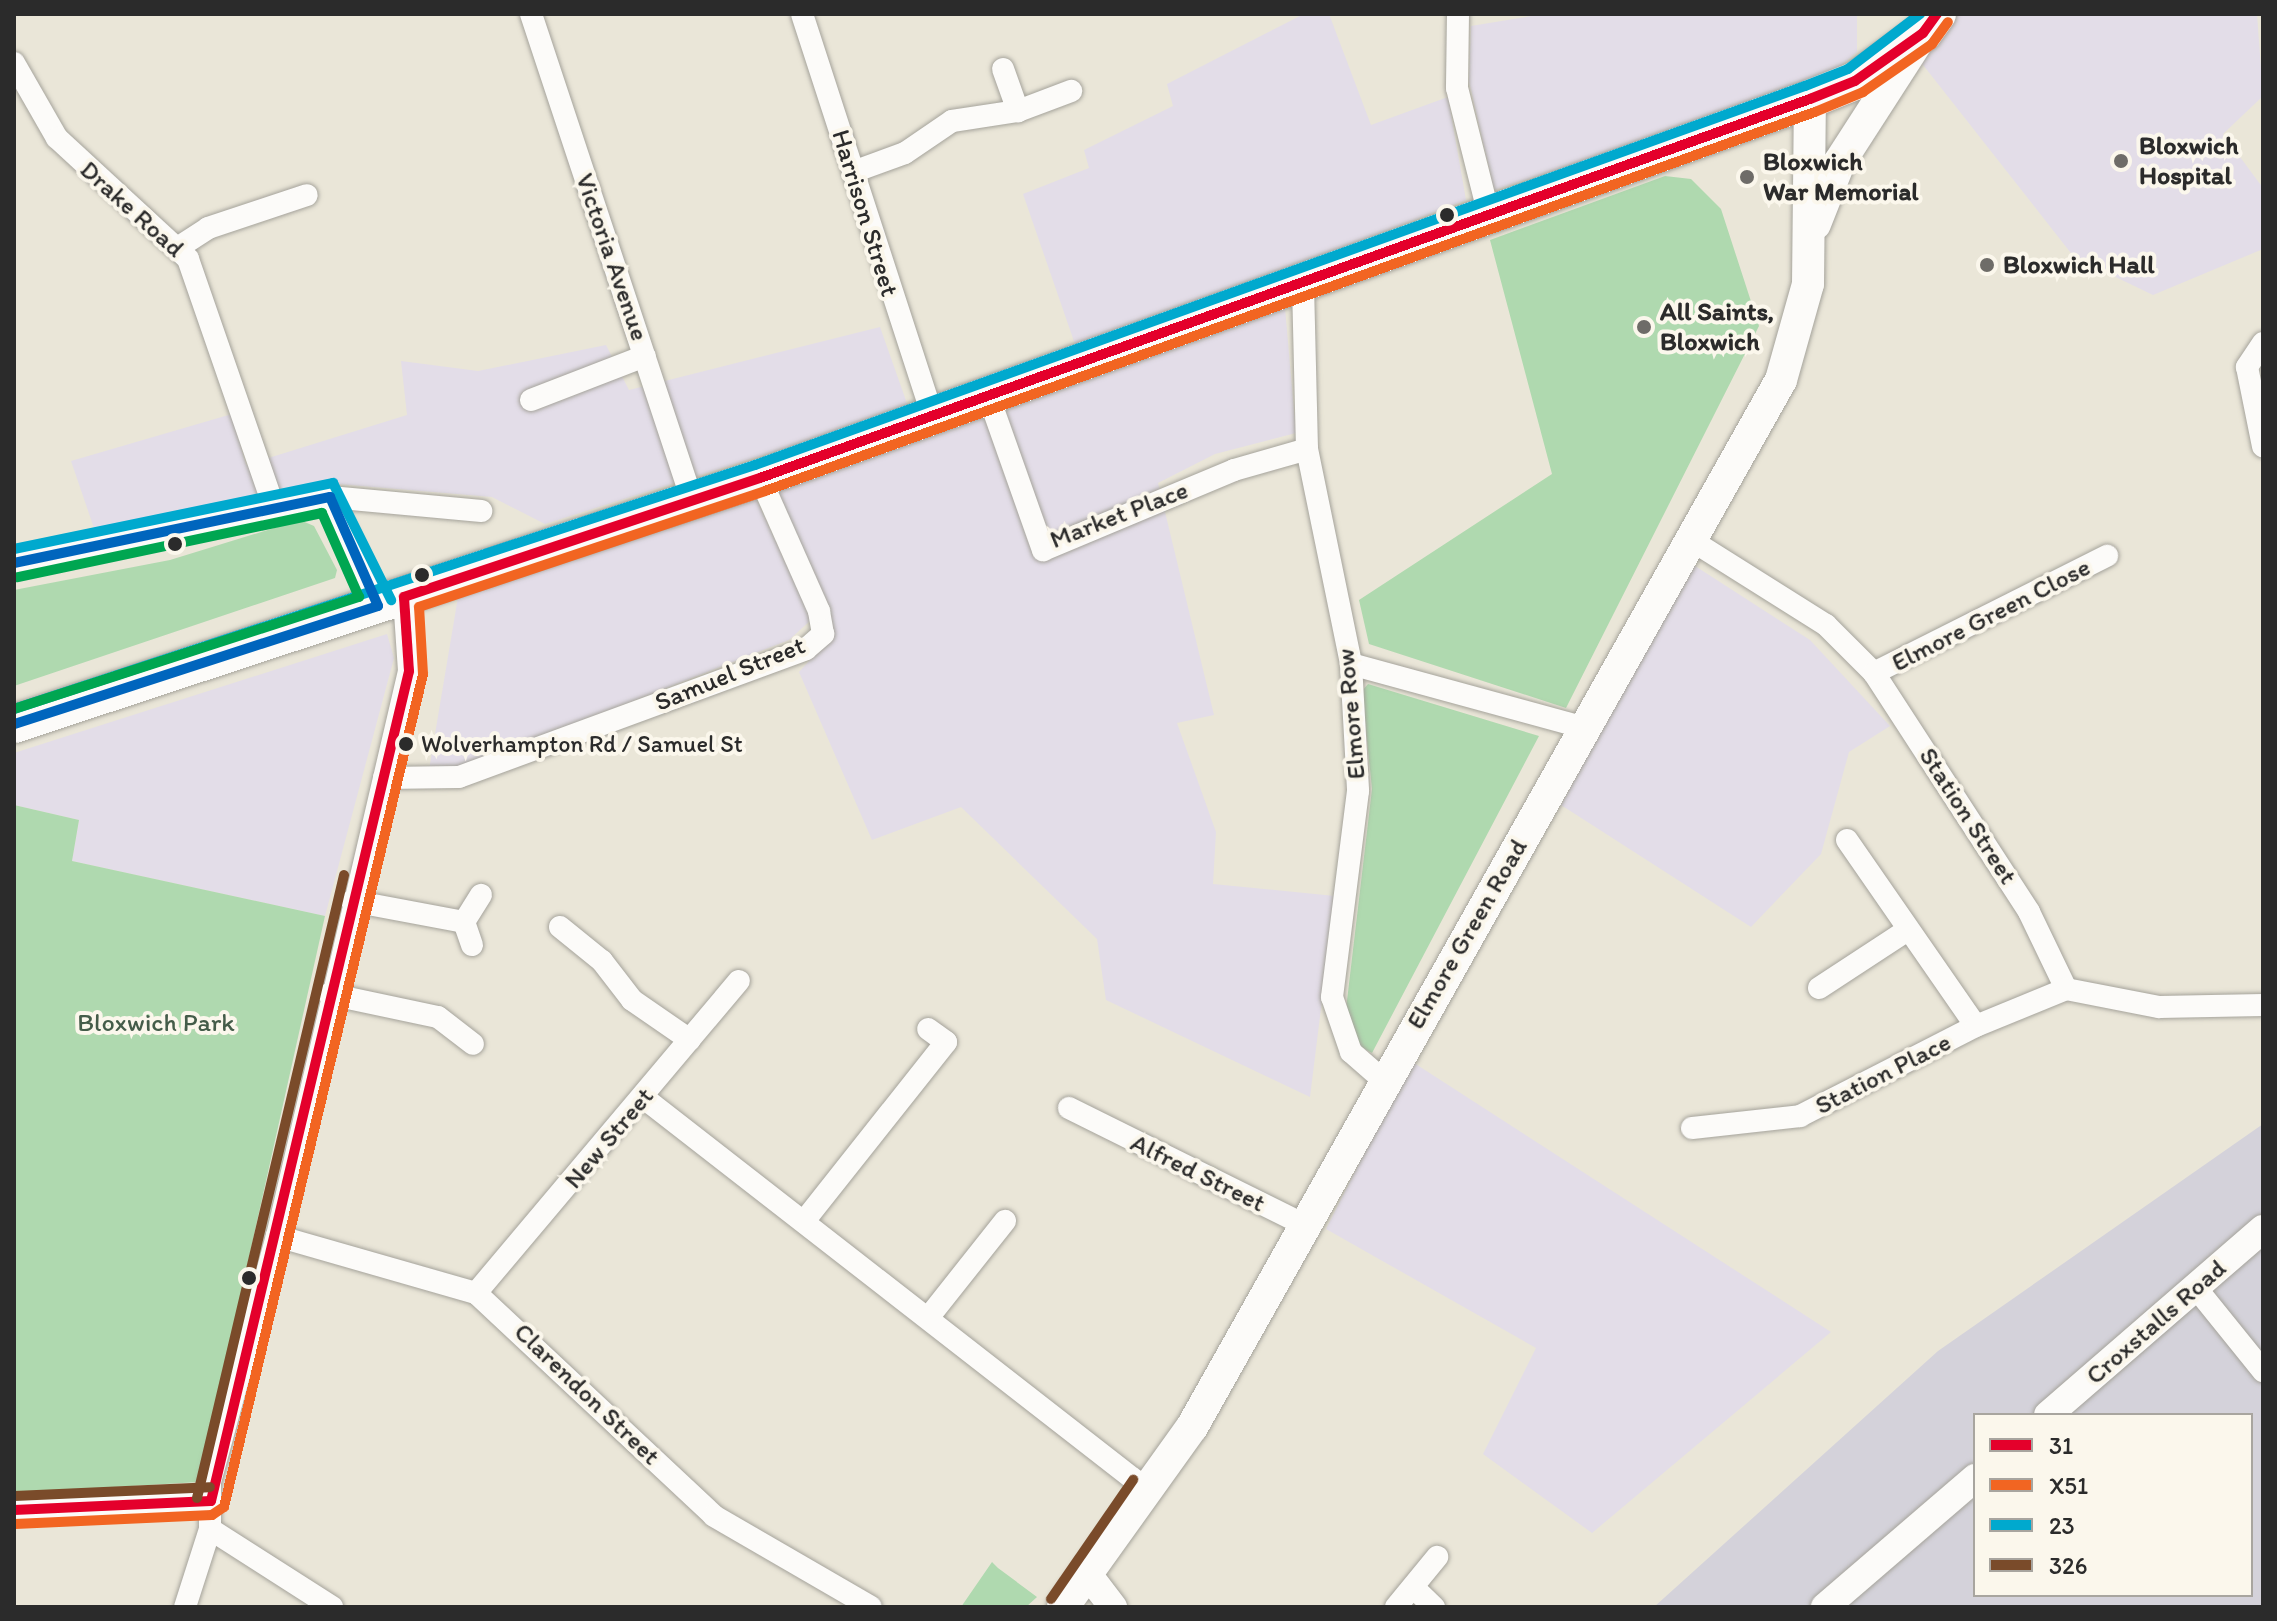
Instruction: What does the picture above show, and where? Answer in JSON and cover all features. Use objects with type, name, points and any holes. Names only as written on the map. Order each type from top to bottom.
[{"type":"highway","points":[[14,724],[760,478],[926,402],[987,392],[1303,285],[1855,81],[1930,23]]},
{"type":"main road","name":"Elmore Green Road","points":[[1810,236],[1839,163],[1930,23]]},
{"type":"main road","name":"Elmore Green Road","points":[[1068,1605],[1145,1488],[1192,1427],[1307,1226],[1382,1079],[1493,897],[1582,727],[1781,380],[1801,319],[1810,236],[1810,99]]},
{"type":"street","name":"Victoria Avenue","points":[[531,14],[692,500]]},
{"type":"street","name":"Harrison Street","points":[[802,14],[926,402]]},
{"type":"street","points":[[1458,14],[1457,88],[1489,215]]},
{"type":"street","name":"Drake Road","points":[[14,63],[57,138],[179,247],[198,277],[273,504]]},
{"type":"street","points":[[1003,69],[1018,111]]},
{"type":"street","points":[[853,172],[905,153],[952,121],[1018,111],[1071,91]]},
{"type":"street","points":[[179,247],[208,228],[307,195]]},
{"type":"street","name":"Elmore Row","points":[[1303,285],[1307,449],[1351,664],[1358,791],[1332,997],[1351,1052],[1382,1079]]},
{"type":"street","points":[[2263,343],[2247,367],[2263,446]]},
{"type":"street","points":[[531,400],[645,356]]},
{"type":"street","name":"Market Place","points":[[987,392],[1043,550],[1234,470],[1307,449]]},
{"type":"street","name":"Samuel Street","points":[[384,778],[459,777],[806,649],[823,634],[819,611],[760,478]]},
{"type":"street","points":[[185,1607],[210,1529],[211,1501],[277,1236],[329,994],[409,671],[391,602],[330,497]]},
{"type":"street","points":[[14,563],[122,544],[273,504],[330,497],[441,516],[481,511]]},
{"type":"street","name":"Station Street","points":[[1691,540],[1826,625],[1874,673],[2029,912],[2066,989]]},
{"type":"street","name":"Elmore Green Close","points":[[1874,673],[2107,556]]},
{"type":"street","points":[[1351,664],[1582,727]]},
{"type":"street","points":[[1847,840],[1906,931],[1976,1026]]},
{"type":"street","points":[[464,922],[481,895]]},
{"type":"street","points":[[352,901],[464,922]]},
{"type":"street","points":[[464,922],[472,945]]},
{"type":"street","points":[[560,927],[602,961],[632,1000],[690,1040]]},
{"type":"street","points":[[1819,988],[1906,931]]},
{"type":"street","name":"New Street","points":[[476,1293],[644,1098],[739,981]]},
{"type":"street","points":[[2066,989],[2159,1007],[2263,1005]]},
{"type":"street","name":"Station Place","points":[[1692,1128],[1800,1116],[1976,1026],[2066,989]]},
{"type":"street","points":[[329,994],[438,1017],[473,1044]]},
{"type":"street","points":[[805,1220],[946,1042],[928,1029]]},
{"type":"street","points":[[644,1098],[805,1220],[1145,1488]]},
{"type":"street","name":"Alfred Street","points":[[1080,1121],[1307,1226]]},
{"type":"street","points":[[928,1318],[1005,1221]]},
{"type":"street","name":"Croxstalls Road","points":[[2050,1413],[2263,1229]]},
{"type":"street","name":"Clarendon Street","points":[[277,1236],[476,1293],[714,1516],[871,1607]]},
{"type":"street","points":[[2196,1288],[2263,1371]]},
{"type":"street","points":[[1825,1607],[1973,1480]]},
{"type":"street","points":[[14,1510],[211,1501]]},
{"type":"street","points":[[210,1529],[332,1607]]},
{"type":"street","points":[[1396,1607],[1437,1557]]},
{"type":"street","points":[[1087,1573],[1113,1607]]},
{"type":"street","points":[[1414,1588],[1434,1607]]},
{"type":"shaded area","points":[[1304,14],[1329,14],[1371,125],[1448,97],[1466,200],[1077,350],[1023,194],[1089,168],[1084,150],[1173,106],[1167,84]]},
{"type":"shaded area","points":[[1544,14],[1857,14],[1857,52],[1832,73],[1719,117],[1494,190],[1469,81],[1471,26]]},
{"type":"shaded area","name":"Bloxwich Hospital","points":[[1956,14],[2257,14],[2263,96],[2223,134],[2263,188],[2263,249],[2153,295],[2074,257],[1916,56]]},
{"type":"shaded area","points":[[1285,308],[1296,433],[1215,454],[1158,483],[1214,715],[1177,723],[1216,832],[1213,884],[1335,896],[1310,1097],[1106,1000],[1097,939],[961,807],[872,840],[799,672],[834,634],[773,482]]},
{"type":"shaded area","points":[[880,327],[909,409],[545,524],[492,497],[337,484],[95,531],[71,461],[232,414],[246,465],[407,415],[401,361],[478,371],[606,345],[629,390]]},
{"type":"shaded area","points":[[752,490],[812,619],[789,640],[465,767],[429,770],[458,597]]},
{"type":"shaded area","points":[[1692,564],[1810,640],[1890,726],[1849,752],[1821,854],[1751,927],[1561,805]]},
{"type":"shaded area","points":[[387,634],[394,658],[325,916],[72,861],[79,820],[14,805],[14,753]]},
{"type":"shaded area","points":[[1411,1061],[1831,1332],[1592,1533],[1483,1454],[1536,1348],[1326,1229]]},
{"type":"shaded area","points":[[2263,1124],[2263,1607],[1654,1607],[1938,1351]]},
{"type":"green space","points":[[1665,176],[1691,179],[1721,209],[1759,326],[1566,708],[1369,644],[1359,600],[1552,474],[1490,240]]},
{"type":"green space","points":[[300,520],[314,526],[337,570],[335,578],[14,686],[14,590],[170,560]]},
{"type":"green space","points":[[1368,684],[1539,736],[1372,1053],[1358,1045],[1346,1009],[1372,789],[1362,691]]},
{"type":"green space","name":"Bloxwich Park","points":[[14,805],[79,820],[72,861],[325,916],[199,1482],[14,1493]]},
{"type":"green space","points":[[992,1562],[1037,1597],[1026,1607],[961,1607]]},
{"type":"transit line","name":"23","points":[[14,709],[755,465],[1805,86],[1848,69],[1920,14]]},
{"type":"transit line","name":"31","points":[[14,1510],[211,1501],[409,671],[404,597],[760,478],[1810,99],[1855,81],[1923,33],[1937,14]]},
{"type":"transit line","name":"X51","points":[[15,1524],[212,1515],[224,1507],[423,674],[419,607],[765,491],[1815,112],[1863,92],[1932,44],[1948,22]]},
{"type":"transit line","name":"23","points":[[14,549],[333,483],[391,600]]},
{"type":"transit line","points":[[14,563],[330,497],[378,606],[14,724]]},
{"type":"transit line","points":[[14,709],[359,597],[322,513],[17,577]]},
{"type":"transit line","name":"326","points":[[197,1498],[344,875]]},
{"type":"transit line","name":"326","points":[[1051,1599],[1133,1480]]},
{"type":"transit line","name":"326","points":[[14,1496],[210,1487]]},
{"type":"place","name":"Bloxwich Hospital","points":[[2121,161]]},
{"type":"place","name":"Bloxwich War Memorial","points":[[1747,177]]},
{"type":"place","name":"Bloxwich Hall","points":[[1987,265]]},
{"type":"place","name":"All Saints, Bloxwich","points":[[1644,327]]},
{"type":"place","name":"Wolverhampton Rd / Samuel St","points":[[406,744]]}]
